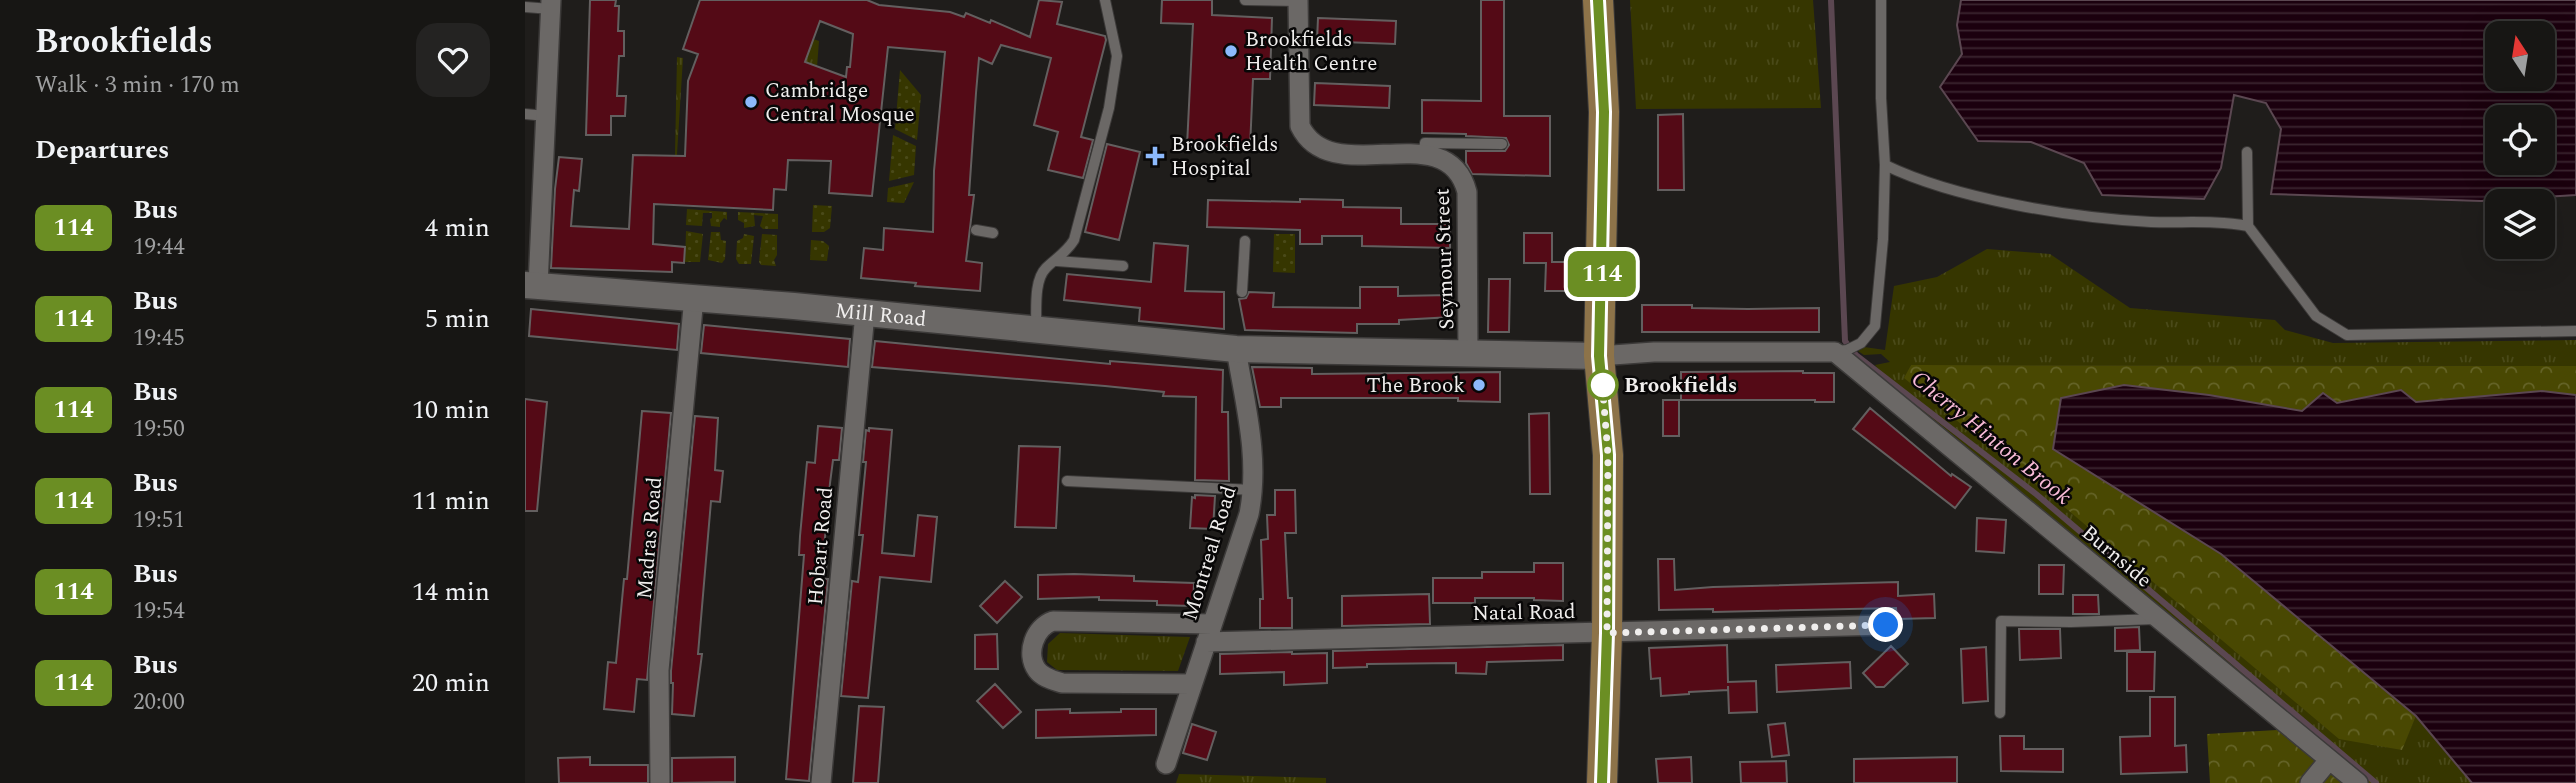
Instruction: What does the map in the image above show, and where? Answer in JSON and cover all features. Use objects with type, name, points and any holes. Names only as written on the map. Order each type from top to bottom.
[{"type":"main road","points":[[1598,0],[1604,112],[1599,356],[1608,455],[1607,633],[1602,783]]},
{"type":"street","name":"Seymour Street","points":[[1298,1],[1300,126],[1306,138],[1333,154],[1423,154],[1440,158],[1464,177],[1468,192],[1468,355]]},
{"type":"street","points":[[532,285],[546,116],[551,4]]},
{"type":"street","name":"Mill Road","points":[[532,285],[1239,347]]},
{"type":"street","name":"Madras Road","points":[[660,783],[659,670],[694,298]]},
{"type":"street","name":"Hobart Road","points":[[821,783],[865,313]]},
{"type":"street","points":[[1239,347],[1468,355],[1599,356],[1654,352],[1844,355]]},
{"type":"street","name":"Montreal Road","points":[[1166,764],[1249,514],[1254,468],[1239,347]]},
{"type":"street","name":"Burnside","points":[[1844,355],[2157,619],[2358,783]]},
{"type":"street","name":"Natal Road","points":[[1192,684],[1062,683],[1045,678],[1037,670],[1033,661],[1035,639],[1040,629],[1053,621],[1209,633],[1607,633],[1886,625]]},
{"type":"street","points":[[2310,783],[2329,760]]},
{"type":"lane","points":[[1035,330],[1039,279],[1046,268],[1057,261],[1074,240],[1109,108],[1117,56],[1105,0]]},
{"type":"lane","points":[[1245,0],[1298,1]]},
{"type":"lane","points":[[1844,355],[1860,343],[1875,326],[1883,239],[1885,165],[1881,98],[1881,0]]},
{"type":"lane","points":[[525,7],[551,4]]},
{"type":"lane","points":[[525,114],[546,116]]},
{"type":"lane","points":[[1423,154],[1425,144],[1502,144]]},
{"type":"lane","points":[[2246,152],[2248,226],[2316,316],[2347,335],[2576,331]]},
{"type":"lane","points":[[1885,165],[1901,173],[1956,190],[2065,212],[2151,222],[2203,222],[2248,226]]},
{"type":"lane","points":[[976,230],[993,233]]},
{"type":"lane","points":[[1242,292],[1245,241]]},
{"type":"lane","points":[[1057,261],[1123,266]]},
{"type":"lane","points":[[1067,481],[1253,491]]},
{"type":"lane","points":[[2000,713],[2001,621],[2157,619]]},
{"type":"green space","points":[[1630,0],[1813,0],[1821,108],[1636,109]]},
{"type":"green space","points":[[813,39],[819,41],[817,67],[805,62]]},
{"type":"green space","points":[[677,57],[683,58],[674,202]]},
{"type":"green space","points":[[900,70],[921,95],[917,140],[895,129]]},
{"type":"green space","points":[[893,135],[916,146],[914,175],[889,181]]},
{"type":"green space","points":[[914,182],[904,203],[887,202],[888,188]]},
{"type":"green space","points":[[813,205],[832,206],[830,228],[824,232],[812,232]]},
{"type":"green space","points":[[687,209],[727,212],[727,220],[724,218],[720,227],[711,226],[712,213],[703,213],[702,226],[686,225]]},
{"type":"green space","points":[[738,212],[778,214],[778,229],[763,229],[760,226],[763,216],[754,215],[755,226],[744,228],[744,223],[738,220]]},
{"type":"green space","points":[[686,231],[703,234],[700,262],[685,262]]},
{"type":"green space","points":[[711,232],[720,232],[721,240],[726,241],[725,259],[722,263],[708,260]]},
{"type":"green space","points":[[744,234],[754,236],[751,264],[739,264],[736,259],[737,241],[743,238]]},
{"type":"green space","points":[[762,234],[777,235],[777,255],[774,260],[776,266],[761,265],[759,262]]},
{"type":"green space","points":[[1274,234],[1295,234],[1295,273],[1273,272]]},
{"type":"green space","points":[[811,240],[823,241],[829,246],[827,261],[810,260]]},
{"type":"green space","points":[[1987,249],[2050,254],[2130,308],[2275,320],[2285,330],[2333,343],[2576,340],[2576,366],[1911,365],[1905,378],[2069,511],[2401,750],[2416,716],[2472,783],[2372,783],[2296,718],[2165,617],[1913,408],[1875,365],[1890,362],[1881,354],[1864,355],[1858,351],[1864,347],[1885,350],[1894,286],[1937,277]]},
{"type":"green space","points":[[1911,365],[2576,366],[2576,395],[2542,391],[2416,402],[2401,390],[2302,411],[2209,395],[2124,385],[2053,449],[2221,554],[2416,716],[2402,750],[2339,739],[2069,511],[1904,378]]},
{"type":"green space","points":[[1060,633],[1190,637],[1178,671],[1057,670],[1047,662],[1048,644]]},
{"type":"green space","points":[[2296,718],[2372,783],[2210,783],[2207,734],[2277,730]]},
{"type":"green space","points":[[1179,774],[1326,778],[1326,783],[1176,783]]},
{"type":"shaded area","points":[[1961,0],[2576,0],[2576,195],[2555,196],[2555,189],[2485,189],[2485,201],[2481,201],[2271,194],[2281,129],[2266,103],[2234,95],[2221,168],[2204,199],[2102,195],[2084,163],[2031,142],[1978,141],[1940,87],[1962,54],[1957,25]]},
{"type":"shaded area","points":[[2124,385],[2209,395],[2302,411],[2323,393],[2337,403],[2401,390],[2416,402],[2542,391],[2576,395],[2576,783],[2472,783],[2416,716],[2221,554],[2053,449],[2061,398]]},
{"type":"building","points":[[590,0],[616,0],[615,6],[619,6],[618,31],[624,31],[624,56],[619,56],[617,96],[626,96],[625,116],[611,116],[611,135],[586,135]]},
{"type":"building","points":[[700,0],[867,0],[879,5],[950,12],[964,17],[966,13],[990,23],[991,20],[1030,37],[1039,0],[1062,2],[1057,24],[1105,36],[1106,40],[1081,137],[1093,140],[1083,178],[1048,170],[1058,132],[1034,125],[1051,58],[1001,45],[992,64],[979,58],[969,195],[974,195],[966,261],[982,263],[980,291],[861,278],[864,248],[883,250],[884,228],[933,232],[934,171],[945,52],[888,47],[872,196],[829,193],[831,161],[788,160],[786,190],[774,189],[773,210],[654,204],[653,244],[685,247],[684,263],[672,262],[672,272],[551,268],[559,157],[582,159],[579,191],[574,190],[571,226],[629,229],[633,155],[685,156],[688,81],[698,54],[683,49]],"holes":[[[820,21],[853,34],[850,67],[847,67],[846,77],[805,62]]]},
{"type":"building","name":"Brookfields Health Centre","points":[[1162,0],[1212,0],[1212,15],[1272,18],[1270,79],[1253,79],[1250,148],[1187,146],[1193,24],[1161,23]]},
{"type":"building","points":[[1481,0],[1504,0],[1504,116],[1550,116],[1550,176],[1472,174],[1466,163],[1466,151],[1505,151],[1509,145],[1506,138],[1422,133],[1422,100],[1481,101]]},
{"type":"building","points":[[1318,18],[1396,21],[1395,44],[1317,41]]},
{"type":"building","points":[[1315,83],[1390,86],[1389,108],[1314,105]]},
{"type":"building","points":[[1683,114],[1684,190],[1658,190],[1658,115]]},
{"type":"building","points":[[1107,144],[1140,152],[1119,240],[1085,232]]},
{"type":"building","points":[[1300,199],[1343,200],[1343,207],[1401,208],[1401,224],[1450,224],[1450,248],[1362,246],[1362,236],[1322,236],[1322,244],[1300,244],[1300,230],[1207,227],[1208,200],[1300,202]]},
{"type":"building","points":[[1524,233],[1552,233],[1552,262],[1576,262],[1577,291],[1545,291],[1546,263],[1524,263]]},
{"type":"building","points":[[1154,243],[1188,246],[1185,291],[1224,292],[1224,329],[1139,321],[1140,308],[1064,300],[1067,274],[1151,282]]},
{"type":"building","points":[[1489,279],[1510,279],[1509,332],[1488,332]]},
{"type":"building","points":[[1360,287],[1398,287],[1398,296],[1451,295],[1452,317],[1399,320],[1399,324],[1357,324],[1357,333],[1245,330],[1239,299],[1246,298],[1249,292],[1274,293],[1273,307],[1360,308]]},
{"type":"building","points":[[1642,305],[1748,309],[1819,308],[1819,332],[1642,332]]},
{"type":"building","points":[[531,309],[679,324],[677,350],[529,336]]},
{"type":"building","points":[[704,325],[850,339],[848,367],[701,353]]},
{"type":"building","points":[[875,341],[1110,364],[1110,361],[1223,370],[1222,412],[1228,412],[1229,481],[1195,480],[1196,397],[1163,396],[1164,392],[1105,386],[872,367]]},
{"type":"building","points":[[1252,367],[1312,368],[1312,374],[1500,372],[1500,402],[1458,401],[1458,398],[1281,398],[1281,407],[1260,407]]},
{"type":"building","points":[[1681,372],[1834,373],[1834,402],[1681,400]]},
{"type":"building","points":[[525,399],[547,402],[537,511],[525,511]]},
{"type":"building","points":[[1663,400],[1679,400],[1679,436],[1663,436]]},
{"type":"building","points":[[1870,408],[1951,476],[1952,474],[1971,487],[1955,508],[1853,429]]},
{"type":"building","points":[[642,411],[671,413],[647,680],[637,679],[634,712],[604,709],[608,662],[616,663],[624,579],[627,579]]},
{"type":"building","points":[[1549,413],[1550,494],[1530,494],[1529,414]]},
{"type":"building","points":[[695,416],[718,418],[715,470],[723,471],[720,502],[711,501],[698,654],[702,654],[694,716],[672,714],[671,671]]},
{"type":"building","points":[[818,426],[842,428],[839,460],[833,460],[830,483],[823,559],[827,560],[825,579],[828,579],[809,781],[786,779],[804,555],[799,555],[800,536],[807,462],[815,463]]},
{"type":"building","points":[[869,428],[892,430],[882,553],[914,556],[918,515],[937,517],[931,582],[880,577],[868,698],[841,696],[852,581],[858,582],[863,535],[859,535],[866,462],[863,462],[866,430],[869,431]]},
{"type":"building","points":[[1019,446],[1060,447],[1056,528],[1015,527]]},
{"type":"building","points":[[1275,490],[1295,490],[1296,533],[1285,533],[1288,598],[1292,598],[1292,628],[1260,628],[1260,599],[1263,599],[1261,540],[1268,539],[1267,515],[1275,515]]},
{"type":"building","points":[[1195,495],[1215,496],[1213,529],[1190,528],[1192,497],[1195,498]]},
{"type":"building","points":[[1977,518],[2006,520],[2004,553],[1976,551]]},
{"type":"building","points":[[1658,559],[1674,559],[1675,590],[1898,582],[1898,596],[1934,594],[1935,618],[1897,619],[1896,608],[1713,612],[1713,609],[1659,610]]},
{"type":"building","points":[[1534,563],[1563,563],[1563,601],[1475,598],[1475,603],[1433,603],[1433,578],[1482,578],[1482,572],[1534,572]]},
{"type":"building","points":[[2039,565],[2064,565],[2063,594],[2039,594]]},
{"type":"building","points":[[1038,575],[1134,576],[1134,581],[1194,583],[1193,606],[1157,605],[1157,601],[1099,600],[1099,597],[1038,599]]},
{"type":"building","points":[[1005,581],[1022,597],[997,623],[980,606]]},
{"type":"building","points":[[1429,594],[1430,624],[1342,626],[1342,596]]},
{"type":"building","points":[[2073,595],[2098,595],[2099,614],[2073,614]]},
{"type":"building","points":[[2139,627],[2140,650],[2115,651],[2115,628]]},
{"type":"building","points":[[2019,629],[2060,629],[2061,658],[2020,660]]},
{"type":"building","points":[[997,634],[998,669],[975,669],[975,635]]},
{"type":"building","points":[[1563,645],[1563,660],[1487,662],[1486,674],[1456,673],[1456,663],[1367,664],[1367,667],[1333,668],[1333,651]]},
{"type":"building","points":[[1727,645],[1728,682],[1756,681],[1757,712],[1729,713],[1728,686],[1728,690],[1661,696],[1660,678],[1651,679],[1649,648]]},
{"type":"building","points":[[1891,646],[1908,664],[1884,687],[1876,687],[1863,673]]},
{"type":"building","points":[[1986,647],[1988,701],[1963,703],[1961,649]]},
{"type":"building","points":[[2127,652],[2155,652],[2154,691],[2127,691]]},
{"type":"building","points":[[1327,653],[1327,683],[1284,685],[1284,672],[1220,674],[1220,654]]},
{"type":"building","points":[[1850,662],[1851,688],[1777,692],[1776,665]]},
{"type":"building","points":[[995,684],[1021,712],[1003,728],[977,701]]},
{"type":"building","points":[[2150,697],[2175,697],[2175,746],[2186,745],[2187,772],[2121,774],[2120,737],[2150,736]]},
{"type":"building","points":[[859,706],[884,707],[878,783],[853,783]]},
{"type":"building","points":[[1070,709],[1070,713],[1156,709],[1156,735],[1036,738],[1036,710]]},
{"type":"building","points":[[1785,723],[1789,755],[1772,757],[1768,725]]},
{"type":"building","points":[[1192,724],[1216,732],[1207,760],[1183,753]]},
{"type":"building","points":[[2000,736],[2024,736],[2024,749],[2063,749],[2063,772],[2001,771]]},
{"type":"building","points":[[590,757],[590,765],[648,765],[648,783],[559,783],[558,758]]},
{"type":"building","points":[[735,757],[735,782],[672,783],[672,758]]},
{"type":"building","points":[[1691,757],[1692,783],[1658,783],[1656,759]]},
{"type":"building","points":[[1957,757],[1957,783],[1854,783],[1854,759]]},
{"type":"building","points":[[1786,761],[1787,783],[1741,783],[1740,762]]},
{"type":"waterway","name":"Cherry Hinton Brook","points":[[1831,0],[1845,341],[1856,355],[2036,494],[2376,783]]},
{"type":"bus line","name":"114","points":[[1598,0],[1604,112],[1599,356],[1608,455],[1607,633],[1602,783]]},
{"type":"place","name":"Brookfields Health Centre","points":[[1231,51]]},
{"type":"place","name":"Cambridge Central Mosque","points":[[751,102]]},
{"type":"place","name":"Brookfields Hospital","points":[[1155,156]]},
{"type":"place","name":"The Brook","points":[[1479,385]]},
{"type":"place","name":"Brookfields","points":[[1603,385]]},
{"type":"route","points":[[1603,385],[1602,380],[1608,455],[1607,633],[1886,625]]}]
